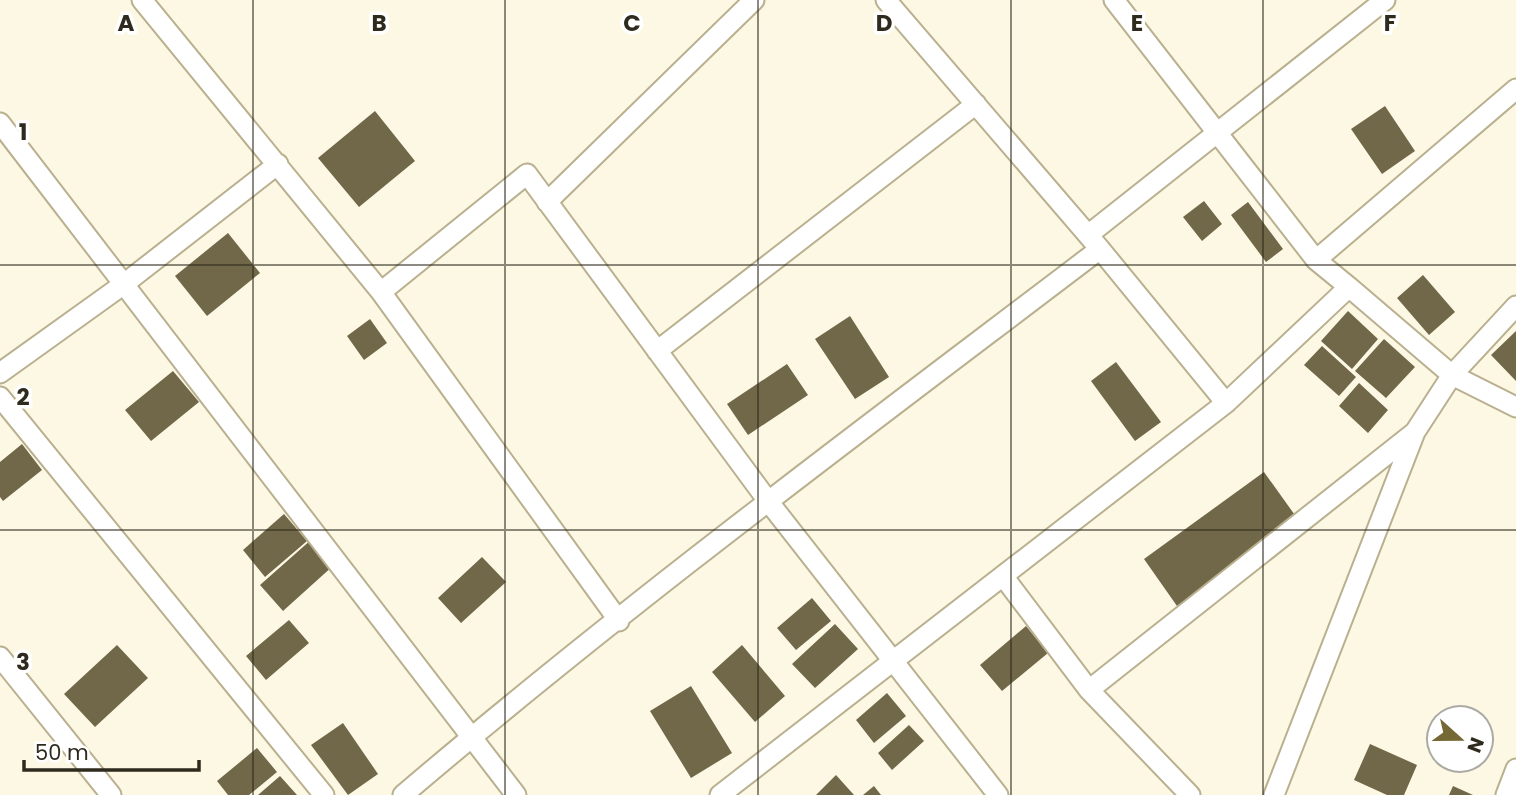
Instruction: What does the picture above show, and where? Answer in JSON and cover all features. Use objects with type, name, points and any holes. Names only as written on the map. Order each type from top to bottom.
[{"type":"street","points":[[142,0],[381,292],[619,621]]},
{"type":"street","points":[[547,202],[754,0]]},
{"type":"street","points":[[886,0],[1094,242],[1226,403]]},
{"type":"street","points":[[1114,0],[1316,260],[1452,375],[1516,407]]},
{"type":"street","points":[[403,795],[472,736],[1094,242],[1217,133],[1385,0]]},
{"type":"street","points":[[1316,260],[1516,89]]},
{"type":"street","points":[[657,351],[976,104]]},
{"type":"street","points":[[0,123],[516,795]]},
{"type":"street","points":[[0,373],[124,284],[278,164]]},
{"type":"street","points":[[381,292],[527,174],[768,501],[998,795]]},
{"type":"street","points":[[720,795],[745,788],[892,662],[1226,403],[1349,287]]},
{"type":"street","points":[[1274,795],[1415,432],[1452,375],[1516,306]]},
{"type":"street","points":[[0,397],[324,795]]},
{"type":"street","points":[[1089,690],[1415,432]]},
{"type":"street","points":[[1003,576],[1089,690],[1190,795]]},
{"type":"street","points":[[0,657],[111,795]]},
{"type":"street","points":[[1506,795],[1516,769]]},
{"type":"building","points":[[1385,106],[1415,151],[1382,174],[1351,129]]},
{"type":"building","points":[[375,111],[415,161],[359,207],[318,158]]},
{"type":"building","points":[[1204,201],[1222,224],[1202,241],[1183,217]]},
{"type":"building","points":[[1248,202],[1283,249],[1266,262],[1231,215]]},
{"type":"building","points":[[228,233],[260,273],[207,316],[175,276]]},
{"type":"building","points":[[1423,275],[1455,312],[1429,335],[1397,298]]},
{"type":"building","points":[[1348,311],[1378,339],[1352,369],[1321,341]]},
{"type":"building","points":[[850,316],[889,377],[855,399],[815,339]]},
{"type":"building","points":[[370,319],[387,343],[364,360],[347,336]]},
{"type":"building","points":[[1516,331],[1516,381],[1491,355]]},
{"type":"building","points":[[1384,339],[1415,367],[1386,398],[1355,371]]},
{"type":"building","points":[[1322,346],[1356,377],[1339,396],[1304,365]]},
{"type":"building","points":[[1116,362],[1161,422],[1135,441],[1091,381]]},
{"type":"building","points":[[787,364],[808,395],[748,435],[727,404]]},
{"type":"building","points":[[173,371],[199,402],[151,441],[125,410]]},
{"type":"building","points":[[1359,383],[1388,410],[1368,433],[1339,406]]},
{"type":"building","points":[[22,444],[42,470],[3,501],[0,497],[0,462]]},
{"type":"building","points":[[1264,472],[1297,518],[1177,606],[1144,559]]},
{"type":"building","points":[[284,514],[307,541],[265,577],[243,550]]},
{"type":"building","points":[[312,539],[334,565],[283,611],[260,585]]},
{"type":"building","points":[[482,557],[506,582],[461,623],[438,598]]},
{"type":"building","points":[[812,598],[831,621],[796,650],[777,628]]},
{"type":"building","points":[[289,620],[309,643],[266,680],[246,656]]},
{"type":"building","points":[[835,624],[858,649],[815,688],[792,664]]},
{"type":"building","points":[[1026,626],[1048,653],[1002,691],[980,665]]},
{"type":"building","points":[[117,645],[148,678],[95,727],[64,694]]},
{"type":"building","points":[[742,645],[785,696],[755,722],[712,672]]},
{"type":"building","points":[[691,686],[732,753],[691,778],[650,711]]},
{"type":"building","points":[[887,693],[906,716],[874,743],[856,720]]},
{"type":"building","points":[[343,723],[378,774],[348,795],[311,745]]},
{"type":"building","points":[[909,725],[924,741],[892,770],[878,753]]},
{"type":"building","points":[[1370,744],[1417,765],[1404,795],[1387,795],[1354,780]]},
{"type":"building","points":[[257,748],[277,772],[249,795],[228,795],[217,781]]},
{"type":"building","points":[[836,775],[854,795],[816,795]]},
{"type":"building","points":[[280,776],[297,795],[258,795]]},
{"type":"building","points":[[874,786],[881,795],[863,795]]},
{"type":"building","points":[[1453,786],[1473,795],[1449,795]]}]
